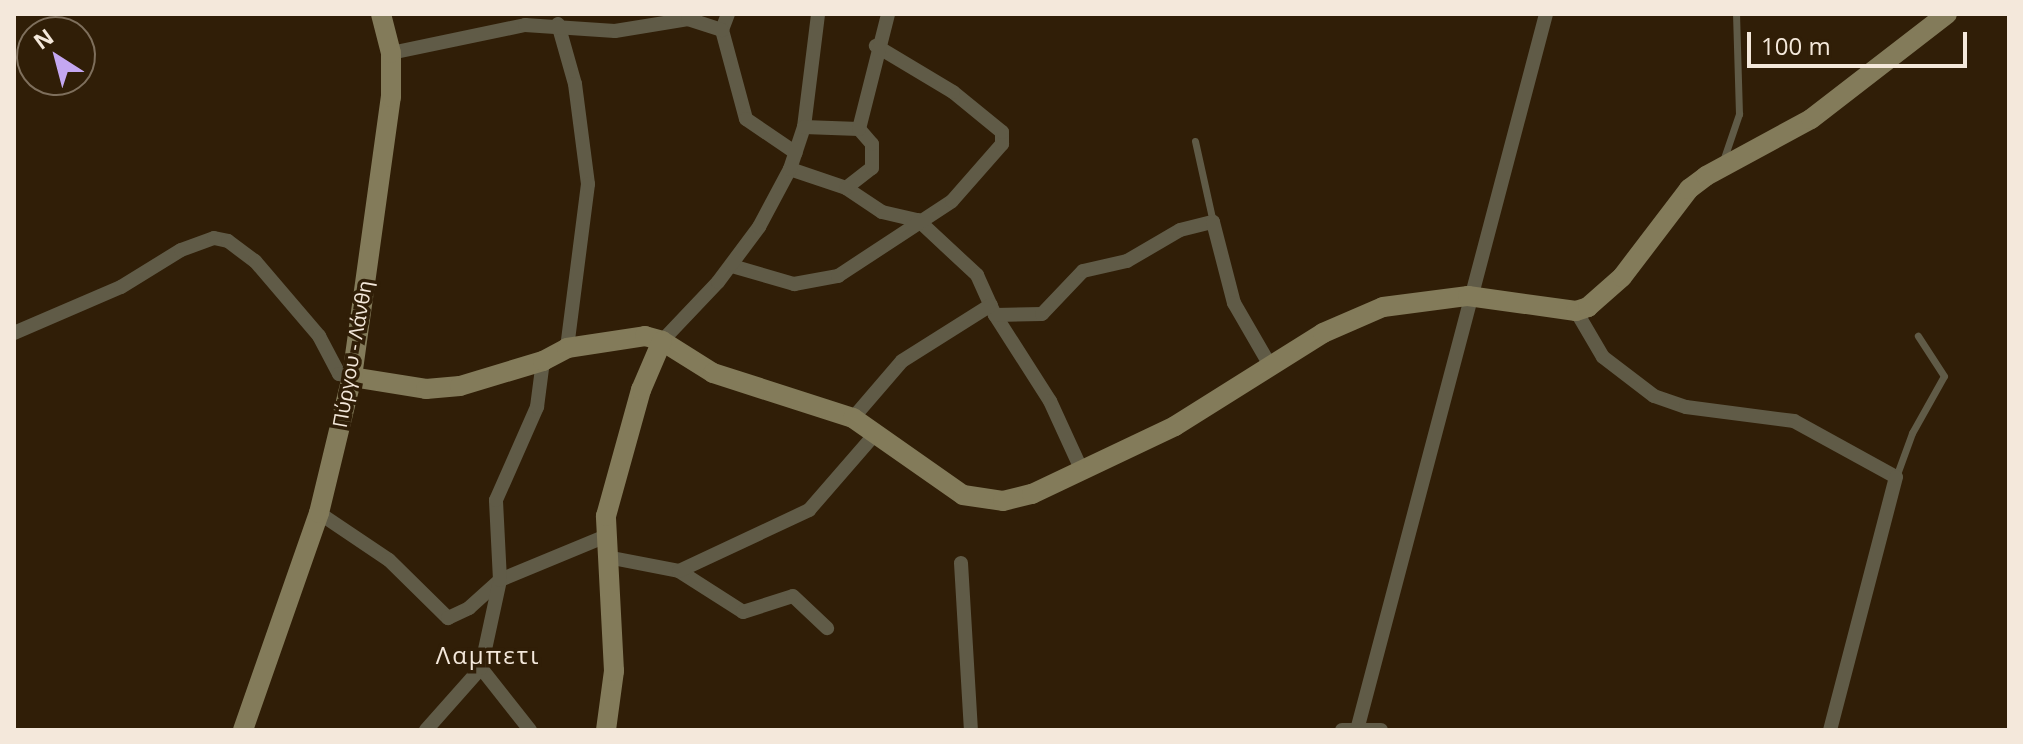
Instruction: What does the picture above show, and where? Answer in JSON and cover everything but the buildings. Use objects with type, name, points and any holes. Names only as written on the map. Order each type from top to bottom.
[{"type":"street","name":"Πύργου - Λάνθη","points":[[243,730],[319,513],[352,377],[388,134],[391,53],[381,14]]},
{"type":"street","points":[[728,14],[722,30],[746,119],[796,153]]},
{"type":"street","points":[[606,730],[614,671],[605,547],[641,390],[662,341],[732,266],[790,169],[804,127],[818,14]]},
{"type":"street","points":[[859,129],[876,46],[888,14]]},
{"type":"street","points":[[1358,729],[1468,296],[1546,14]]},
{"type":"street","points":[[14,333],[121,287],[188,245],[214,238],[228,241],[255,261],[319,336],[339,374],[441,388],[543,361],[567,348],[631,337],[662,341],[713,373],[853,418],[927,474],[979,500],[1032,494],[1175,426],[1371,311],[1468,296],[1576,311],[1611,289],[1689,189],[1721,166],[1811,119],[1947,14]]},
{"type":"street","points":[[391,53],[495,30],[558,24],[615,31],[688,19],[722,30]]},
{"type":"street","points":[[558,24],[575,84],[588,184],[567,348]]},
{"type":"street","points":[[732,266],[773,282],[824,281],[849,270],[968,188],[1002,144],[1003,135],[953,92],[876,46]]},
{"type":"street","points":[[804,127],[859,129],[872,144],[872,168],[846,188]]},
{"type":"street","points":[[790,169],[846,188],[882,212],[918,220],[977,275],[993,310],[1050,401],[1082,471]]},
{"type":"street","points":[[853,418],[902,361],[993,310],[1042,314],[1083,271],[1127,261],[1180,230],[1213,222],[1234,303],[1271,367]]},
{"type":"street","points":[[1576,311],[1603,357],[1654,396],[1686,407],[1794,421],[1896,477],[1830,730]]},
{"type":"street","points":[[426,730],[481,668],[500,580],[496,500],[537,407],[543,361]]},
{"type":"street","points":[[679,571],[809,510],[876,433]]},
{"type":"street","points":[[319,513],[389,560],[448,618],[469,608],[500,580],[605,547],[679,571],[743,612],[793,596],[827,628]]},
{"type":"street","points":[[961,563],[971,730]]},
{"type":"street","points":[[481,668],[530,730]]},
{"type":"street","points":[[1342,730],[1381,730]]},
{"type":"lane","points":[[1721,166],[1739,114],[1736,14]]},
{"type":"lane","points":[[1195,141],[1213,222]]},
{"type":"lane","points":[[1896,477],[1912,433],[1944,376],[1918,336]]},
{"type":"district","name":"Λαμπετι","points":[[488,655]]}]
